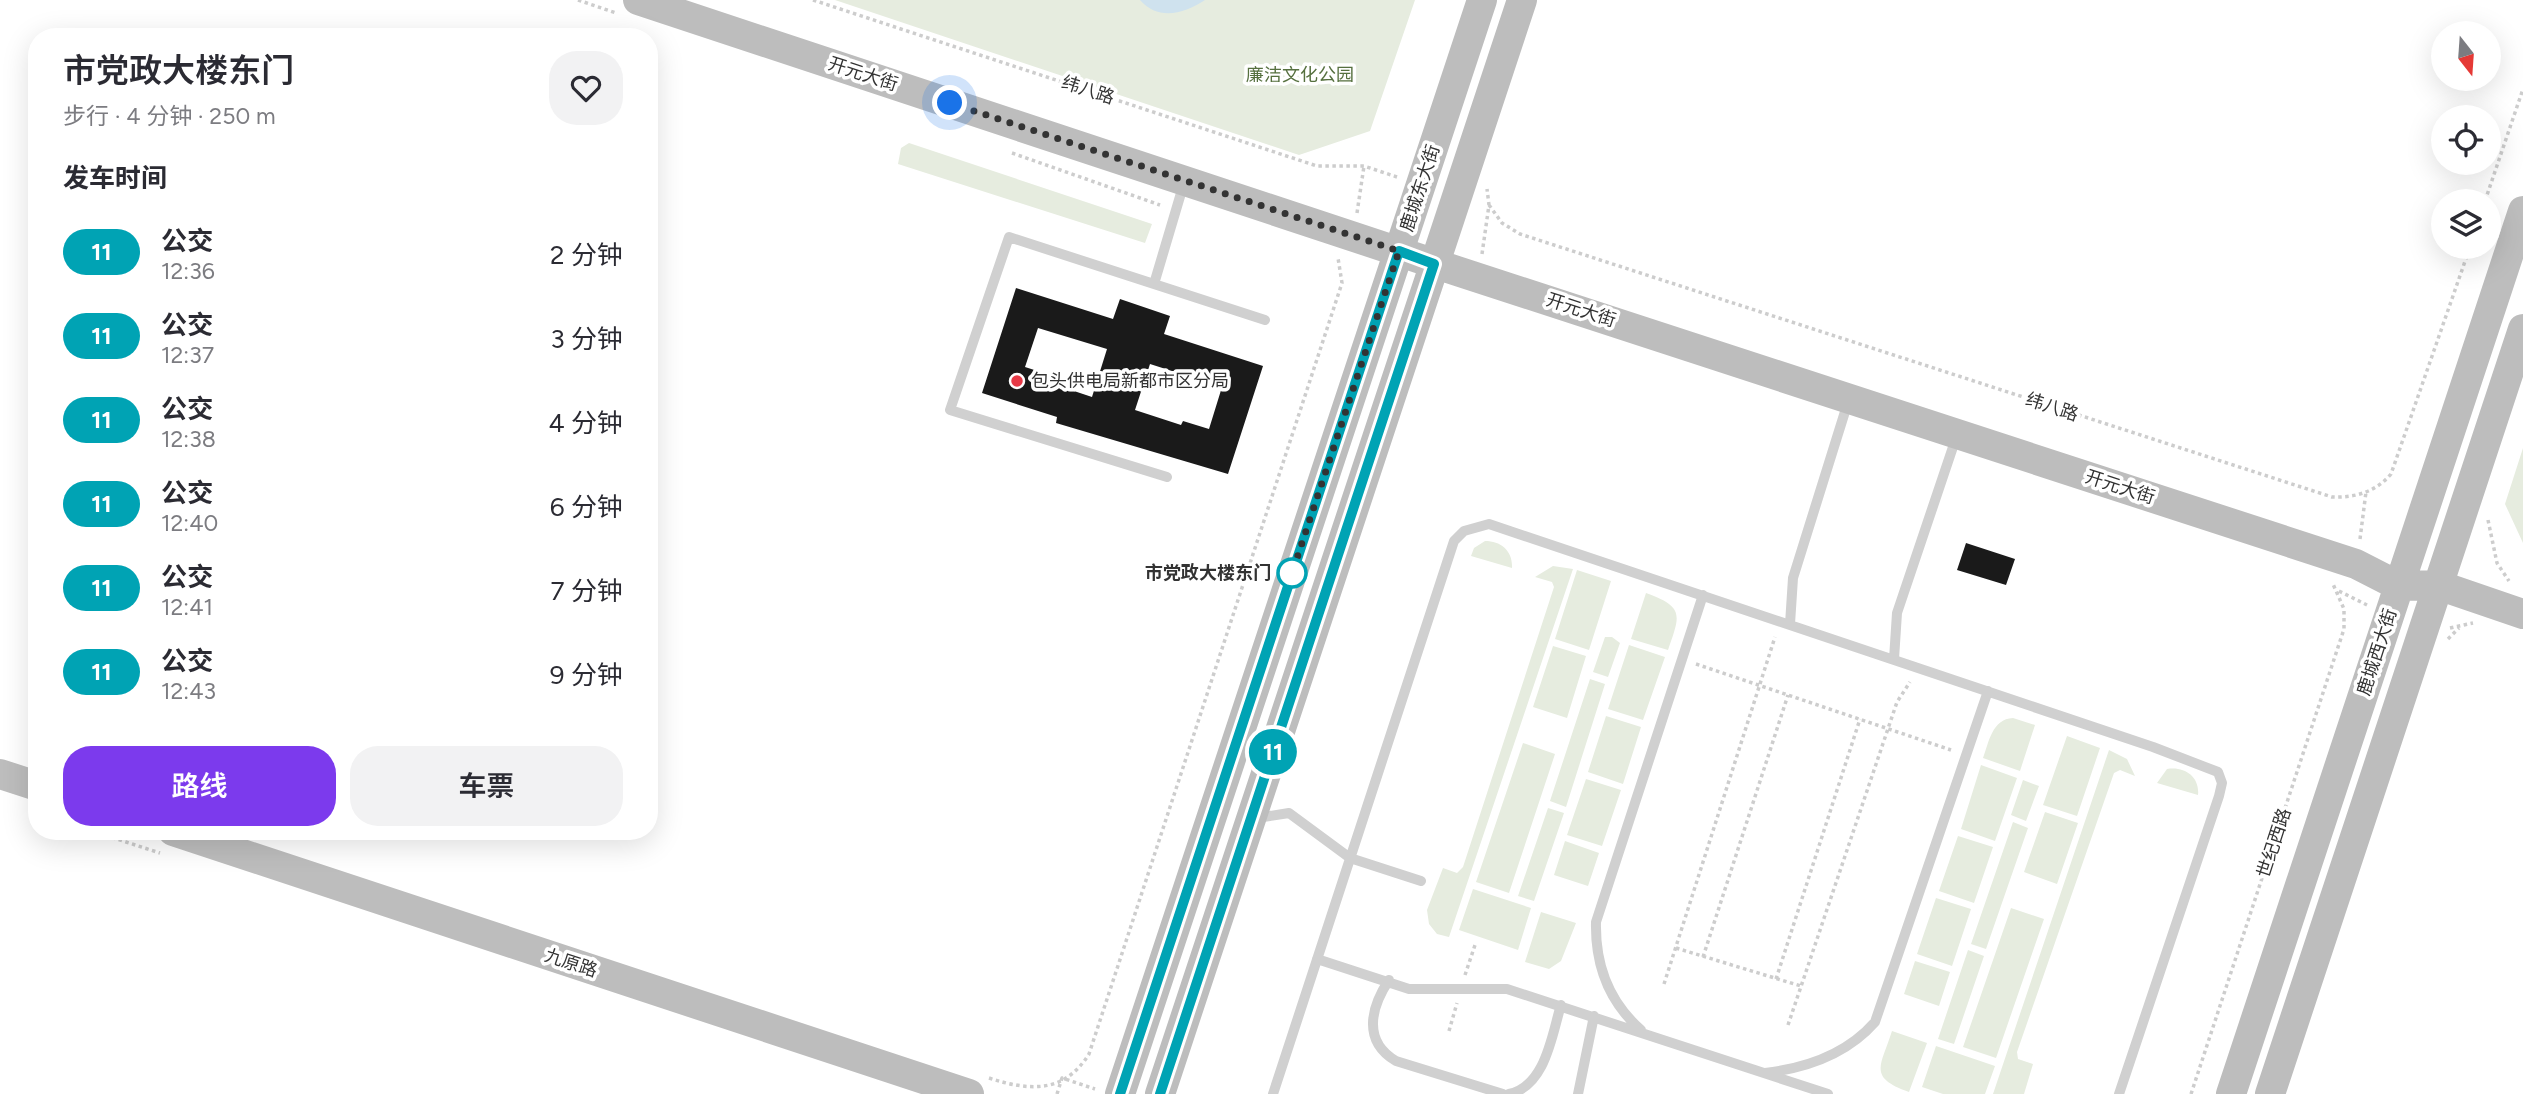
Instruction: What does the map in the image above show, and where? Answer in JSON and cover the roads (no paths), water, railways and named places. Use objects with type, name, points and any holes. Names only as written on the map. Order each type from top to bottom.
[{"type":"main road","name":"开元大街","points":[[638,0],[1434,264],[2356,564],[2399,586],[2438,585],[2523,614]]},
{"type":"main road","name":"鹿城东大街","points":[[1113,1093],[1482,0]]},
{"type":"main road","points":[[1160,1094],[1522,0]]},
{"type":"main road","name":"鹿城西大街","points":[[2231,1094],[2523,211]]},
{"type":"main road","points":[[2270,1094],[2523,329]]},
{"type":"main road","points":[[0,774],[28,783]]},
{"type":"main road","name":"九原路","points":[[200,840],[969,1094]]},
{"type":"lane","points":[[1154,284],[1184,181]]},
{"type":"lane","points":[[1167,477],[950,410],[1009,237],[1265,320]]},
{"type":"lane","points":[[1790,624],[1793,578],[1846,402],[1857,402]]},
{"type":"lane","points":[[1894,659],[1897,613],[1955,438],[1968,438]]},
{"type":"lane","points":[[1273,1094],[1452,548],[1464,531],[1483,524],[1500,526],[2206,765],[2218,772],[2221,778],[2219,796],[2119,1094]]},
{"type":"lane","points":[[1647,1035],[1619,1007],[1607,988],[1597,950],[1596,922],[1703,595]]},
{"type":"lane","points":[[1763,1073],[1820,1060],[1853,1043],[1875,1022],[1988,691]]},
{"type":"lane","points":[[1251,820],[1289,813],[1350,858],[1421,881]]},
{"type":"lane","points":[[1317,959],[1389,980],[1409,989],[1507,989],[1828,1094]]},
{"type":"lane","points":[[1389,980],[1377,998],[1371,1021],[1375,1037],[1387,1054],[1396,1061],[1503,1094]]},
{"type":"lane","points":[[1509,1094],[1521,1090],[1538,1073],[1561,1005]]},
{"type":"lane","points":[[1577,1094],[1594,1016]]},
{"type":"water","points":[[1140,0],[1205,0],[1180,12],[1163,13],[1147,7]]},
{"type":"place","name":"包头供电局新都市区分局","points":[[1017,381]]},
{"type":"place","name":"市党政大楼东门","points":[[1292,573]]},
{"type":"park label","name":"廉洁文化公园","points":[[1300,75]]}]
